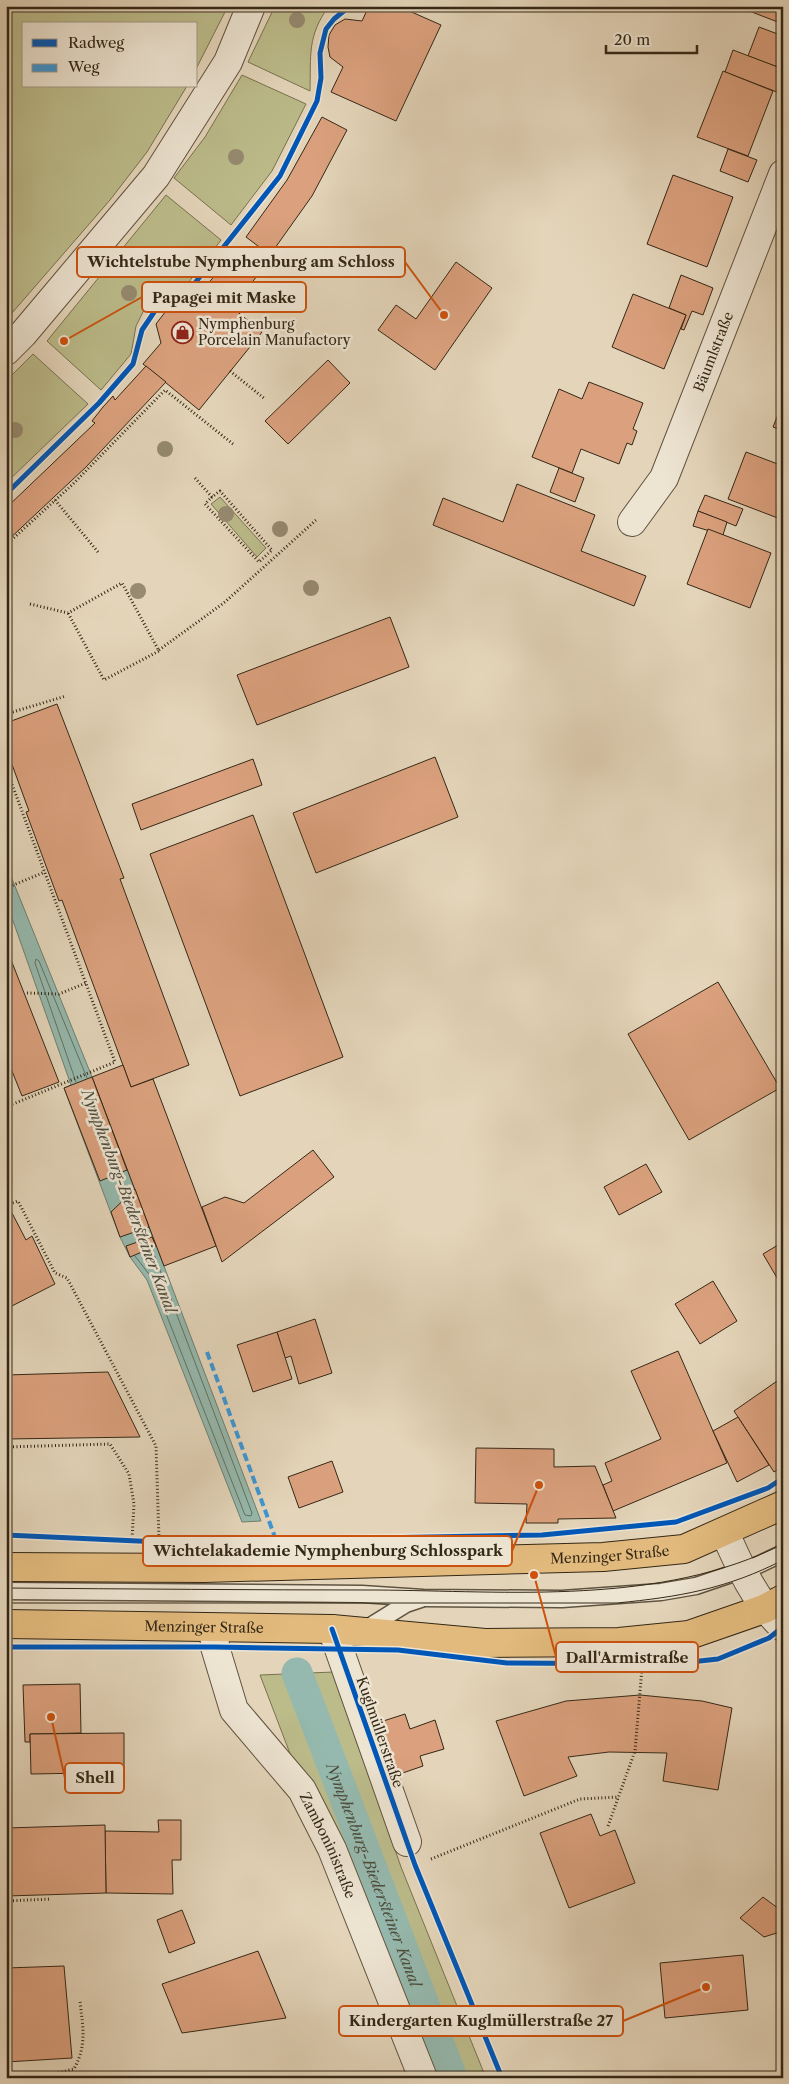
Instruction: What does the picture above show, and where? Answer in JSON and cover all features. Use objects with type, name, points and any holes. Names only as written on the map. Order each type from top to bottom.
[{"type":"main road","name":"Menzinger Straße","points":[[6,1567],[214,1568],[603,1557],[684,1549],[783,1505]]},
{"type":"main road","name":"Menzinger Straße","points":[[6,1624],[332,1628],[485,1643],[618,1642],[689,1635],[777,1612]]},
{"type":"street","points":[[6,351],[23,334],[156,176],[228,62],[250,6]]},
{"type":"street","name":"Bäumlstraße","points":[[632,522],[664,478],[783,174]]},
{"type":"street","points":[[725,1532],[742,1570],[777,1612]]},
{"type":"street","name":"Zamboninistraße","points":[[214,1628],[215,1647],[234,1710],[302,1790],[332,1849],[423,2078]]},
{"type":"street","name":"Kuglmüllerstraße","points":[[332,1628],[415,1852]]},
{"type":"lane","points":[[6,1591],[362,1594],[423,1598],[562,1599],[661,1592],[696,1586],[783,1553]]},
{"type":"lane","points":[[364,1630],[406,1604],[423,1598]]},
{"type":"path","points":[[230,371],[265,399]]},
{"type":"path","points":[[6,545],[55,500],[165,390],[233,444]]},
{"type":"path","points":[[195,478],[212,497]]},
{"type":"path","points":[[220,491],[272,550],[258,562],[205,504],[212,497],[220,491]]},
{"type":"path","points":[[55,500],[98,552]]},
{"type":"path","points":[[68,613],[104,680],[159,650],[225,602],[316,520]]},
{"type":"path","points":[[265,556],[270,561]]},
{"type":"path","points":[[30,604],[68,613],[122,583],[159,650]]},
{"type":"path","points":[[6,714],[66,696]]},
{"type":"path","points":[[6,768],[115,1062],[13,1104]]},
{"type":"path","points":[[6,888],[45,872]]},
{"type":"path","points":[[27,993],[59,994],[86,984]]},
{"type":"path","points":[[6,1206],[18,1201],[55,1272],[66,1278],[156,1446],[160,1542]]},
{"type":"path","points":[[6,1447],[110,1444],[129,1474],[134,1504],[132,1541]]},
{"type":"path","points":[[608,1826],[635,1752],[642,1665]]},
{"type":"path","points":[[415,1852],[580,1799],[619,1797]]},
{"type":"path","points":[[6,1901],[51,1899]]},
{"type":"path","points":[[6,2076],[53,2074],[74,2069],[82,2055],[84,2035],[80,2002]]},
{"type":"shaded area","points":[[6,6],[228,6],[198,65],[198,22],[22,22],[22,88],[186,88],[147,152],[110,200],[6,320]]},
{"type":"shaded area","points":[[275,6],[329,6],[317,27],[314,37],[311,56],[310,91],[248,62]]},
{"type":"shaded area","points":[[242,75],[306,104],[272,171],[231,225],[174,178],[205,137]]},
{"type":"shaded area","points":[[166,195],[221,240],[188,283],[168,289],[149,300],[136,326],[131,354],[101,390],[47,341]]},
{"type":"shaded area","points":[[33,354],[88,404],[6,483],[6,381]]},
{"type":"shaded area","points":[[220,497],[266,548],[257,557],[211,504]]},
{"type":"shaded area","points":[[334,1672],[401,1867],[486,2078],[414,2078],[260,1675]]},
{"type":"water","points":[[6,864],[92,1077],[261,1521],[242,1522],[147,1280],[130,1257],[120,1237],[64,1088],[71,1085],[6,901]]},
{"type":"building","points":[[369,6],[398,6],[441,25],[396,121],[331,92],[343,67],[330,57],[328,47],[329,35],[335,25],[345,19],[362,21]]},
{"type":"building","points":[[745,6],[783,6],[783,24],[744,9]]},
{"type":"building","points":[[759,27],[783,36],[783,69],[748,56]]},
{"type":"building","points":[[733,50],[783,69],[782,94],[725,72]]},
{"type":"building","points":[[723,71],[773,91],[748,156],[697,137]]},
{"type":"building","points":[[322,117],[347,130],[312,196],[270,255],[246,237],[287,180]]},
{"type":"building","points":[[728,149],[757,160],[748,182],[720,171]]},
{"type":"building","points":[[673,175],[733,197],[707,267],[647,244]]},
{"type":"building","points":[[237,249],[262,270],[232,307],[206,286]]},
{"type":"building","points":[[456,262],[492,288],[435,370],[378,330],[396,305],[416,319]]},
{"type":"building","points":[[681,275],[713,288],[703,315],[692,311],[684,330],[681,329],[686,315],[669,308]]},
{"type":"building","points":[[206,286],[262,332],[199,410],[143,364],[161,343],[156,324],[169,307],[187,308]]},
{"type":"building","points":[[633,294],[686,315],[664,369],[612,347]]},
{"type":"building","points":[[328,360],[350,383],[288,444],[265,421]]},
{"type":"building","points":[[146,366],[166,382],[86,467],[6,542],[6,508],[95,423],[92,421],[103,407],[113,396],[115,400]]},
{"type":"building","points":[[589,382],[643,403],[633,429],[637,431],[632,445],[627,443],[619,464],[581,449],[572,473],[532,457],[559,389],[582,399]]},
{"type":"building","points":[[783,402],[783,431],[773,427]]},
{"type":"building","points":[[746,452],[783,466],[783,520],[728,499]]},
{"type":"building","points":[[559,468],[584,478],[575,502],[550,492]]},
{"type":"building","points":[[517,484],[595,515],[581,551],[646,576],[634,606],[433,525],[443,498],[503,522]]},
{"type":"building","points":[[705,495],[743,509],[736,526],[698,511]]},
{"type":"building","points":[[698,511],[727,522],[723,535],[693,526]]},
{"type":"building","points":[[708,529],[771,553],[750,608],[687,584]]},
{"type":"building","points":[[390,617],[409,667],[257,725],[237,675]]},
{"type":"building","points":[[57,704],[124,878],[120,879],[189,1065],[131,1087],[62,900],[59,901],[26,812],[29,811],[6,748],[6,723]]},
{"type":"building","points":[[435,757],[458,817],[316,873],[293,813]]},
{"type":"building","points":[[253,759],[262,785],[141,830],[132,804]]},
{"type":"building","points":[[253,815],[343,1057],[240,1096],[150,854]]},
{"type":"building","points":[[6,947],[59,1082],[22,1096],[6,1056]]},
{"type":"building","points":[[718,982],[780,1088],[689,1140],[628,1034]]},
{"type":"building","points":[[123,1065],[131,1087],[153,1079],[216,1246],[164,1266],[92,1077]]},
{"type":"building","points":[[92,1077],[127,1170],[100,1181],[64,1088]]},
{"type":"building","points":[[313,1150],[334,1177],[222,1262],[202,1207],[225,1197],[244,1203]]},
{"type":"building","points":[[646,1164],[662,1192],[619,1215],[604,1187]]},
{"type":"building","points":[[135,1189],[149,1227],[120,1237],[111,1212]]},
{"type":"building","points":[[12,1213],[26,1240],[32,1236],[55,1284],[6,1309],[6,1216]]},
{"type":"building","points":[[152,1237],[156,1246],[130,1257],[126,1246]]},
{"type":"building","points":[[783,1242],[783,1288],[763,1254]]},
{"type":"building","points":[[713,1281],[737,1321],[700,1344],[675,1304]]},
{"type":"building","points":[[315,1319],[332,1373],[299,1384],[291,1356],[285,1358],[277,1332]]},
{"type":"building","points":[[277,1332],[292,1379],[253,1392],[237,1345]]},
{"type":"building","points":[[678,1351],[727,1463],[613,1511],[603,1485],[612,1481],[605,1463],[661,1439],[631,1371]]},
{"type":"building","points":[[108,1372],[140,1437],[6,1439],[6,1375]]},
{"type":"building","points":[[780,1379],[783,1385],[783,1466],[774,1472],[734,1411]]},
{"type":"building","points":[[738,1417],[769,1465],[737,1482],[713,1431]]},
{"type":"building","points":[[476,1448],[554,1449],[554,1467],[595,1466],[616,1518],[558,1519],[558,1523],[526,1523],[527,1504],[475,1503]]},
{"type":"building","points":[[332,1461],[343,1492],[299,1508],[288,1477]]},
{"type":"building","points":[[80,1684],[81,1733],[30,1734],[30,1742],[25,1742],[23,1685]]},
{"type":"building","points":[[640,1695],[702,1701],[732,1708],[718,1790],[663,1781],[667,1753],[609,1752],[568,1757],[577,1776],[524,1796],[496,1721],[566,1701]]},
{"type":"building","points":[[405,1714],[410,1729],[435,1720],[444,1749],[420,1756],[423,1766],[391,1777],[374,1724]]},
{"type":"building","points":[[124,1733],[124,1782],[87,1782],[87,1773],[31,1774],[30,1734]]},
{"type":"building","points":[[591,1814],[600,1836],[615,1830],[635,1883],[569,1908],[540,1833]]},
{"type":"building","points":[[158,1820],[181,1820],[181,1860],[172,1860],[173,1894],[106,1893],[105,1831],[159,1832]]},
{"type":"building","points":[[105,1825],[106,1893],[6,1896],[6,1828]]},
{"type":"building","points":[[763,1897],[783,1912],[783,1931],[764,1937],[740,1918]]},
{"type":"building","points":[[182,1910],[195,1943],[169,1953],[157,1920]]},
{"type":"building","points":[[258,1951],[286,2018],[182,2033],[162,1984]]},
{"type":"building","points":[[743,1955],[748,2010],[665,2018],[660,1963]]},
{"type":"building","points":[[64,1966],[72,2058],[6,2062],[6,1968]]},
{"type":"waterway","name":"Nymphenburg-Biedersteiner Kanal","points":[[297,1673],[452,2078]]},
{"type":"tram line","points":[[6,1588],[479,1592],[584,1591],[636,1586],[687,1577],[736,1564],[783,1544]]},
{"type":"tram line","points":[[6,1603],[617,1603],[661,1598],[722,1585],[783,1560]]},
{"type":"marked path","points":[[207,1352],[276,1540]]},
{"type":"cycle path","points":[[6,494],[99,403],[133,364],[142,330],[163,299],[191,288],[280,176],[317,101],[321,78],[320,53],[326,29],[334,19],[350,6]]},
{"type":"cycle path","points":[[6,1535],[160,1542],[542,1535],[676,1522],[768,1488],[783,1478]]},
{"type":"cycle path","points":[[6,1647],[215,1647],[398,1650],[507,1663],[672,1664],[718,1659],[769,1638],[783,1627]]},
{"type":"cycle path","points":[[332,1629],[415,1865],[502,2078]]},
{"type":"place","name":"Wichtelstube Nymphenburg am Schloss","points":[[444,315]]},
{"type":"place","name":"Nymphenburg Porcelain Manufactory","points":[[182,332]]},
{"type":"place","name":"Papagei mit Maske","points":[[64,341]]},
{"type":"place","name":"Wichtelakademie Nymphenburg Schlosspark","points":[[539,1485]]},
{"type":"place","name":"Dall'Armistraße","points":[[534,1575]]},
{"type":"place","name":"Shell","points":[[51,1717]]},
{"type":"place","name":"Kindergarten Kuglmüllerstraße 27","points":[[706,1987]]}]
